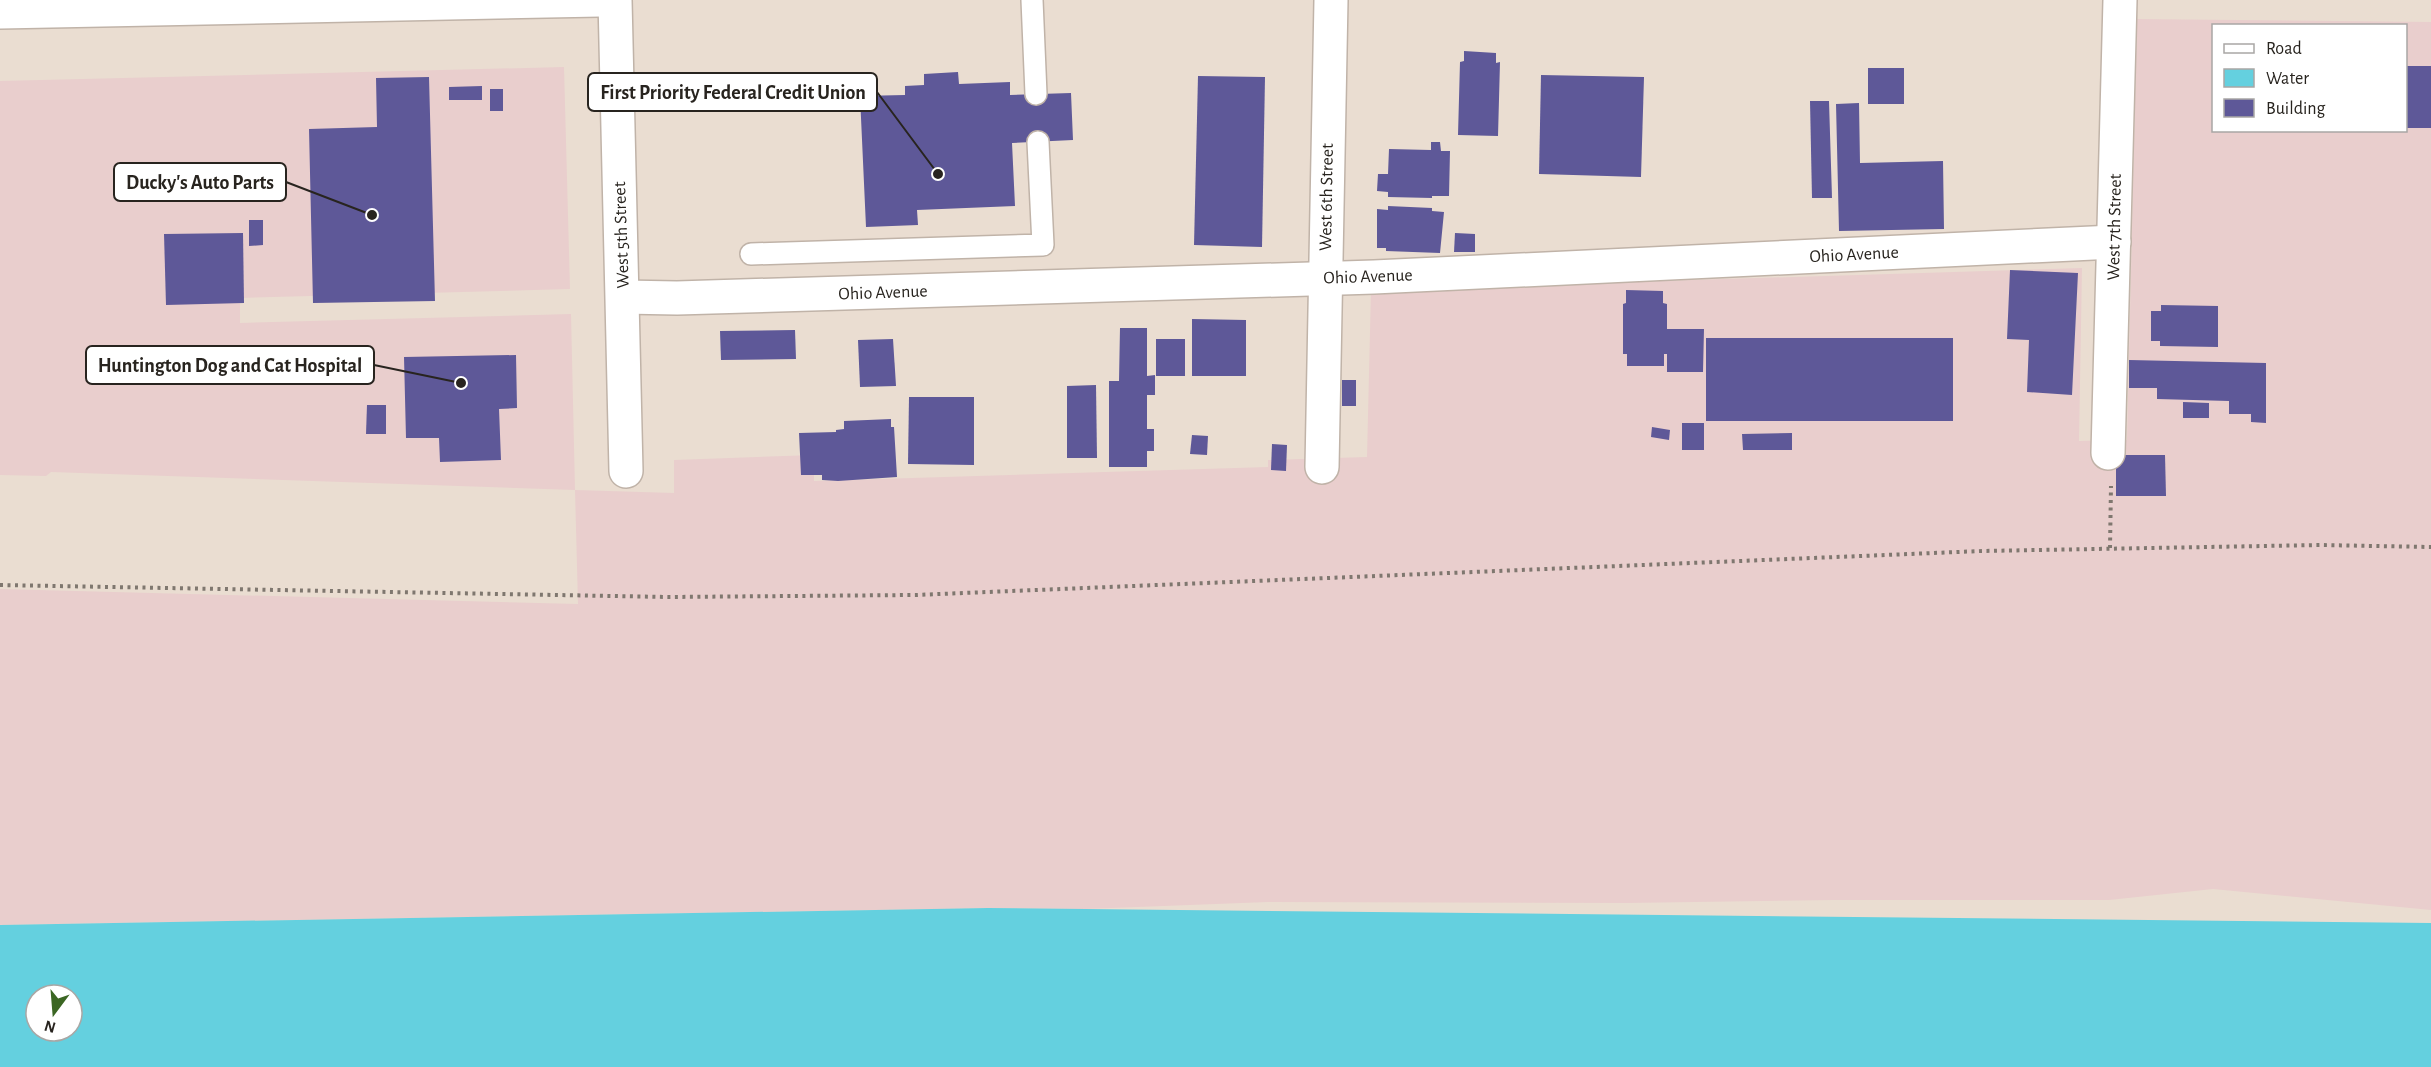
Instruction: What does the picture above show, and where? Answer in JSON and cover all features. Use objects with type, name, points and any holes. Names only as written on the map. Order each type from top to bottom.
[{"type":"street","points":[[0,12],[600,0]]},
{"type":"street","name":"West 5th Street","points":[[615,0],[626,471]]},
{"type":"street","name":"West 6th Street","points":[[1322,467],[1331,0]]},
{"type":"street","name":"West 7th Street","points":[[2110,465],[2120,0]]},
{"type":"street","name":"Ohio Avenue","points":[[623,297],[701,298],[1324,277],[2114,242]]},
{"type":"lane","points":[[1032,0],[1036,94]]},
{"type":"lane","points":[[751,254],[1043,245],[1038,142]]},
{"type":"path","points":[[2110,465],[2110,548]]},
{"type":"path","points":[[0,585],[668,597],[915,595],[1982,551],[2320,545],[2431,547]]},
{"type":"shaded area","points":[[2137,19],[2431,22],[2431,910],[2213,889],[2109,900],[1627,903],[1268,902],[1085,909],[988,908],[0,925],[0,589],[578,604],[575,490],[674,493],[674,460],[814,455],[814,481],[1268,467],[1268,460],[1367,457],[1371,290],[2082,268],[2079,441],[2127,440]]},
{"type":"shaded area","points":[[564,67],[570,289],[240,298],[240,323],[571,314],[575,490],[51,472],[46,476],[0,475],[0,81]]},
{"type":"water","points":[[988,908],[2431,923],[2431,1067],[0,1067],[0,925]]},
{"type":"building","points":[[1464,51],[1496,53],[1496,63],[1500,62],[1498,136],[1458,135],[1460,62],[1464,61]]},
{"type":"building","points":[[2407,66],[2431,66],[2431,128],[2407,128]]},
{"type":"building","points":[[1868,68],[1904,68],[1904,104],[1868,104]]},
{"type":"building","points":[[958,72],[959,84],[1010,82],[1010,95],[1071,93],[1073,140],[1012,143],[1015,206],[917,210],[918,225],[866,227],[860,96],[905,95],[905,86],[924,85],[924,74]]},
{"type":"building","points":[[1541,75],[1644,77],[1641,177],[1539,174]]},
{"type":"building","points":[[1198,76],[1265,77],[1262,247],[1194,245]]},
{"type":"building","points":[[429,77],[435,301],[313,303],[309,129],[377,127],[376,78]]},
{"type":"building","points":[[482,86],[482,100],[449,100],[449,87]]},
{"type":"building","points":[[490,89],[503,89],[503,111],[490,111]]},
{"type":"building","points":[[1810,101],[1829,101],[1832,198],[1812,198]]},
{"type":"building","points":[[1859,103],[1860,163],[1943,161],[1944,229],[1839,231],[1836,104]]},
{"type":"building","points":[[1431,142],[1440,142],[1441,151],[1450,151],[1449,196],[1388,197],[1388,192],[1377,191],[1378,174],[1388,174],[1389,149],[1431,150]]},
{"type":"building","points":[[1388,206],[1432,208],[1432,211],[1444,212],[1440,253],[1386,251],[1386,248],[1377,248],[1377,209],[1388,210]]},
{"type":"building","points":[[249,220],[263,220],[263,245],[249,246]]},
{"type":"building","points":[[243,233],[244,303],[166,305],[164,234]]},
{"type":"building","points":[[1455,233],[1475,234],[1475,252],[1454,252]]},
{"type":"building","points":[[2010,270],[2078,273],[2072,395],[2027,392],[2029,340],[2007,339]]},
{"type":"building","points":[[1626,290],[1663,291],[1663,303],[1667,304],[1667,329],[1704,329],[1703,372],[1667,372],[1667,354],[1664,354],[1664,366],[1627,366],[1627,354],[1623,354],[1623,304],[1626,303]]},
{"type":"building","points":[[2161,305],[2218,306],[2218,347],[2160,346],[2160,341],[2151,341],[2151,311],[2161,311]]},
{"type":"building","points":[[1192,319],[1246,320],[1246,376],[1192,376]]},
{"type":"building","points":[[1120,328],[1147,328],[1147,376],[1155,375],[1155,395],[1147,395],[1147,429],[1154,429],[1154,451],[1147,451],[1147,467],[1109,467],[1109,381],[1119,381]]},
{"type":"building","points":[[795,330],[796,359],[721,360],[720,331]]},
{"type":"building","points":[[1706,338],[1953,338],[1953,421],[1706,421]]},
{"type":"building","points":[[893,339],[896,386],[860,387],[858,340]]},
{"type":"building","points":[[1156,339],[1185,339],[1185,376],[1156,376]]},
{"type":"building","points":[[516,355],[517,408],[499,409],[501,460],[440,462],[439,438],[406,438],[404,357]]},
{"type":"building","points":[[2129,360],[2266,363],[2266,423],[2251,422],[2251,414],[2229,414],[2229,401],[2157,399],[2157,388],[2129,388]]},
{"type":"building","points":[[1342,380],[1356,380],[1356,406],[1342,406]]},
{"type":"building","points":[[1096,385],[1097,458],[1067,458],[1067,386]]},
{"type":"building","points":[[909,397],[974,397],[974,465],[908,464]]},
{"type":"building","points":[[2183,402],[2209,403],[2209,418],[2183,418]]},
{"type":"building","points":[[367,405],[386,405],[386,434],[366,434]]},
{"type":"building","points":[[891,419],[891,427],[894,427],[897,477],[838,481],[822,480],[822,475],[801,475],[799,433],[836,432],[836,430],[844,429],[844,421]]},
{"type":"building","points":[[1682,423],[1704,423],[1704,450],[1682,450]]},
{"type":"building","points":[[1652,427],[1670,430],[1669,440],[1651,437]]},
{"type":"building","points":[[1792,433],[1792,450],[1743,450],[1742,434]]},
{"type":"building","points":[[1192,435],[1208,436],[1207,455],[1190,454]]},
{"type":"building","points":[[1272,444],[1287,445],[1286,471],[1271,470]]},
{"type":"building","points":[[2116,455],[2165,455],[2166,496],[2116,496]]},
{"type":"place","name":"First Priority Federal Credit Union","points":[[938,174]]},
{"type":"place","name":"Ducky's Auto Parts","points":[[372,215]]},
{"type":"place","name":"Huntington Dog and Cat Hospital","points":[[461,383]]}]
